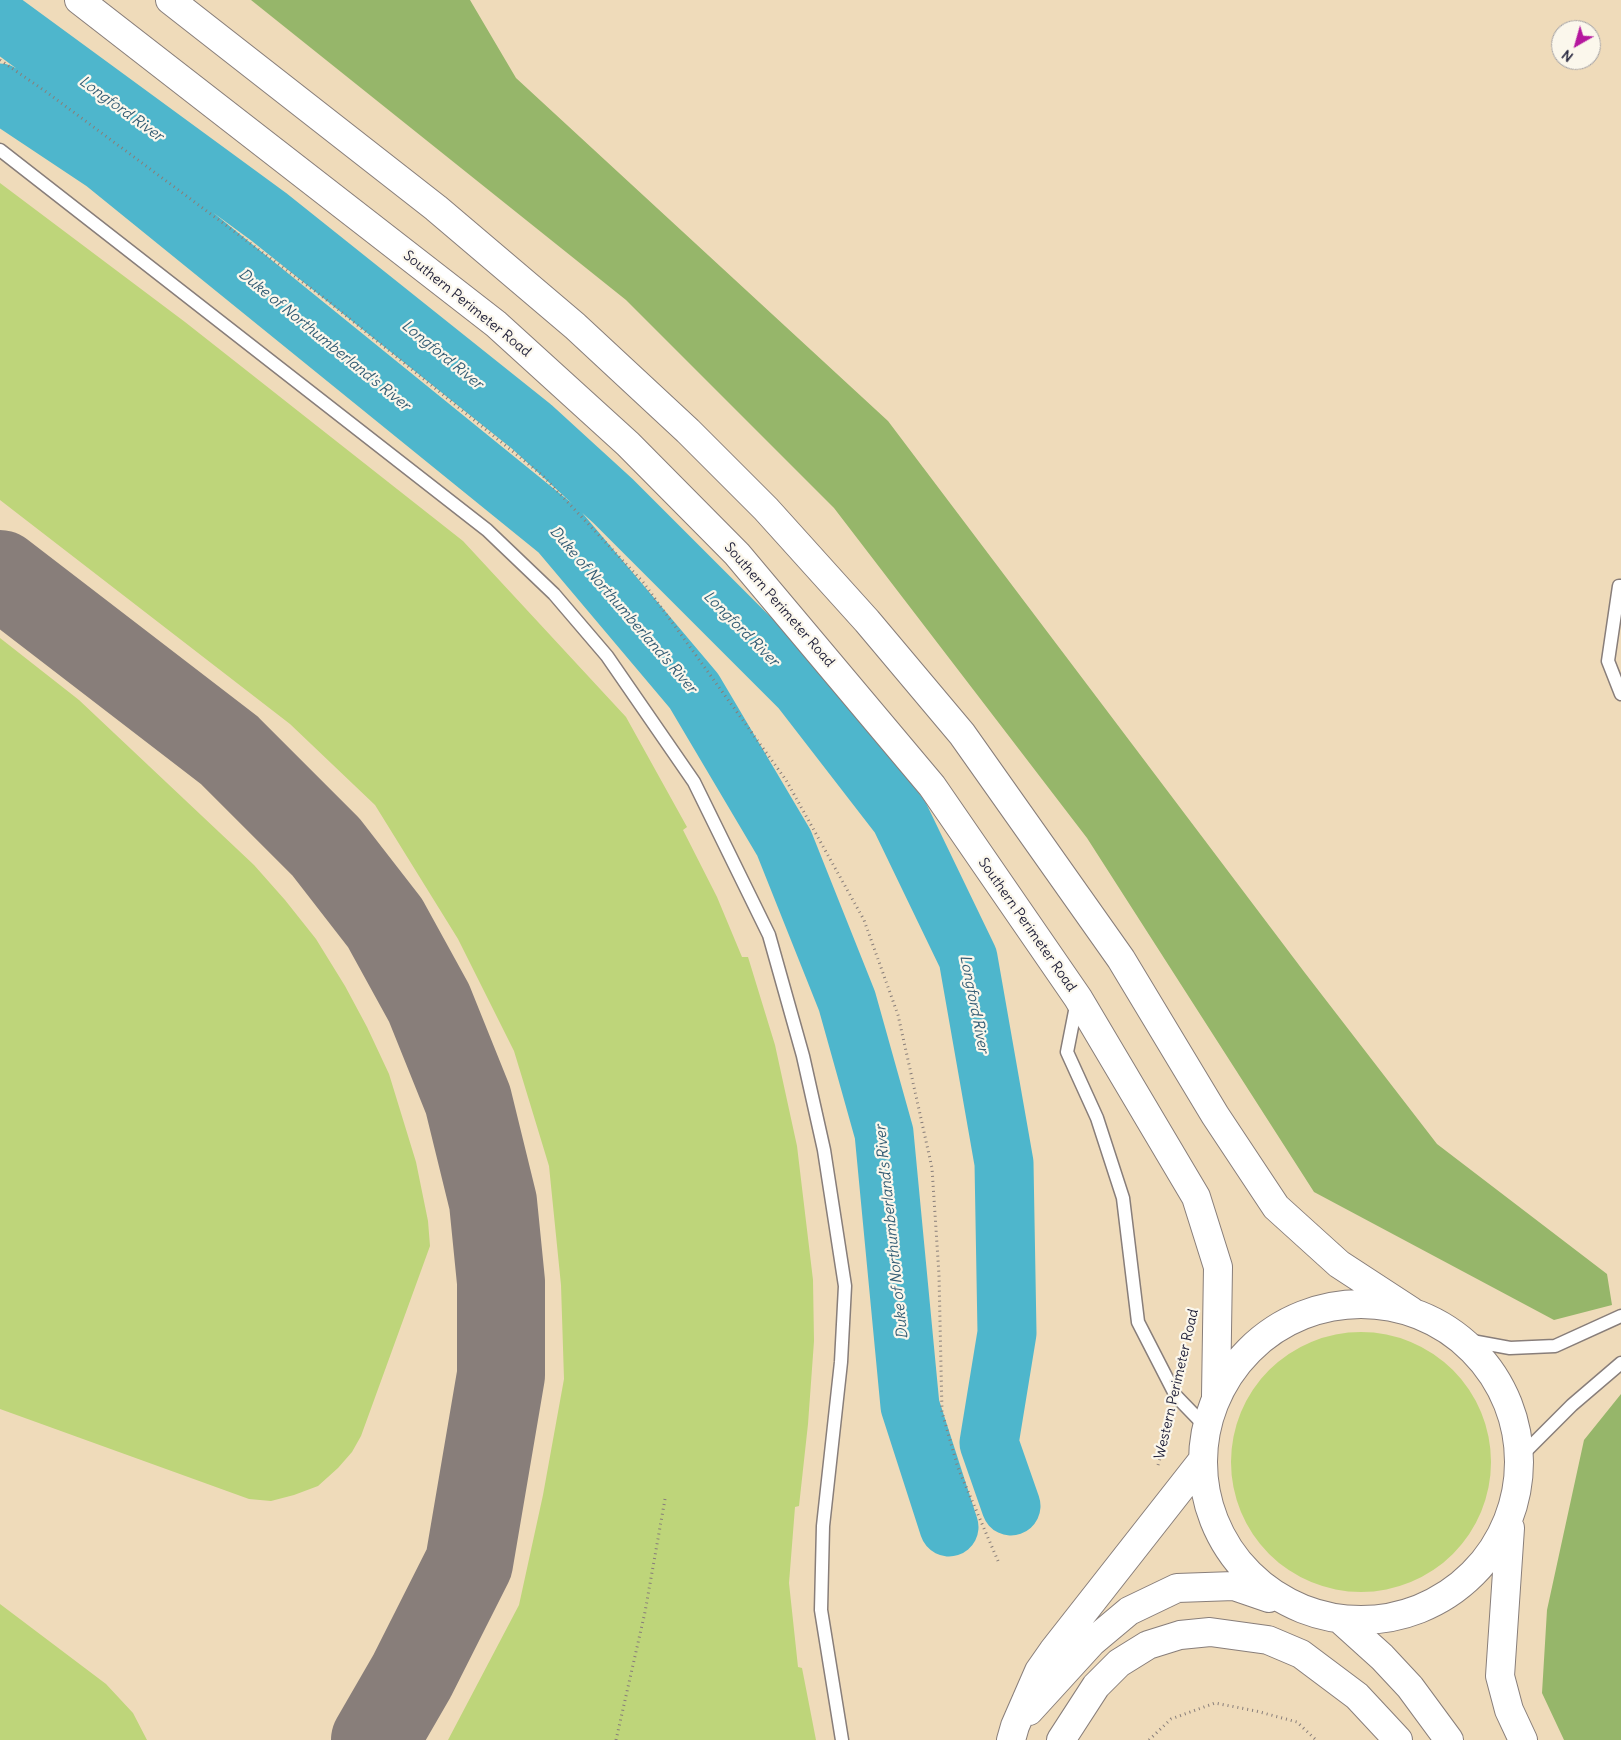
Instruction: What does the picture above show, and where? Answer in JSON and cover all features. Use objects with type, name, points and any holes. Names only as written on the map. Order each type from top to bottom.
[{"type":"street","name":"Southern Perimeter Road","points":[[79,0],[496,324],[628,444],[737,554],[932,786],[1078,998],[1196,1197],[1218,1267],[1216,1396]]},
{"type":"street","points":[[170,0],[436,208],[575,326],[688,431],[766,509],[867,621],[962,734],[1121,959],[1215,1115],[1276,1207],[1339,1264],[1411,1311],[1439,1324],[1461,1339],[1480,1357],[1500,1386],[1514,1419],[1520,1457],[1518,1489],[1512,1514],[1500,1676],[1509,1710],[1523,1740]]},
{"type":"street","points":[[1297,1607],[1266,1589],[1241,1566],[1218,1532],[1211,1514],[1203,1485],[1202,1461],[1206,1427],[1216,1396],[1235,1364],[1263,1337],[1311,1311],[1359,1303],[1384,1305],[1411,1311]]},
{"type":"street","points":[[1013,1733],[1039,1671],[1053,1650],[1202,1461]]},
{"type":"street","points":[[1013,1733],[1092,1642],[1129,1611],[1177,1588],[1234,1586],[1341,1620],[1391,1618],[1430,1606],[1474,1575],[1491,1554],[1512,1514]]},
{"type":"street","points":[[1341,1620],[1382,1656],[1410,1687],[1449,1740]]},
{"type":"street","points":[[1061,1740],[1096,1686],[1119,1663],[1148,1645],[1180,1635],[1210,1632],[1268,1640],[1301,1654],[1357,1696],[1398,1740]]},
{"type":"lane","points":[[0,150],[487,530],[554,594],[607,656],[694,782],[769,935],[803,1056],[822,1140],[846,1286],[841,1362],[823,1526],[821,1610],[842,1740]]},
{"type":"lane","points":[[1621,586],[1619,586],[1608,661],[1621,694]]},
{"type":"lane","points":[[1078,998],[1067,1052],[1097,1118],[1123,1198],[1138,1322],[1176,1396],[1206,1427]]},
{"type":"lane","points":[[1461,1339],[1510,1348],[1555,1346],[1621,1316]]},
{"type":"lane","points":[[1520,1457],[1572,1404],[1621,1363]]},
{"type":"path","name":"Western Perimeter Road","points":[[1157,1470],[1176,1396]]},
{"type":"path","points":[[616,1740],[645,1612],[665,1499]]},
{"type":"path","points":[[1149,1740],[1171,1719],[1215,1703],[1256,1710],[1297,1722],[1316,1740]]},
{"type":"green space","points":[[251,0],[470,0],[516,78],[888,421],[1305,973],[1437,1144],[1607,1274],[1612,1305],[1554,1320],[1314,1192],[1087,838],[834,508],[626,300]]},
{"type":"green space","points":[[0,183],[185,322],[463,541],[626,717],[687,827],[683,830],[717,897],[742,957],[748,957],[775,1045],[797,1146],[813,1280],[814,1341],[808,1424],[799,1506],[795,1507],[789,1583],[798,1667],[802,1668],[816,1740],[448,1740],[519,1605],[543,1495],[564,1379],[561,1285],[549,1166],[514,1051],[458,939],[375,805],[290,724],[0,500]]},
{"type":"green space","points":[[0,638],[79,700],[254,865],[316,939],[345,986],[389,1074],[416,1162],[428,1221],[430,1246],[361,1436],[352,1452],[318,1486],[294,1495],[271,1501],[249,1499],[0,1409]]},
{"type":"green space","points":[[1361,1332],[1386,1335],[1411,1342],[1433,1354],[1453,1370],[1469,1390],[1481,1412],[1488,1437],[1491,1462],[1488,1487],[1481,1512],[1469,1534],[1453,1554],[1433,1570],[1411,1582],[1386,1589],[1361,1592],[1336,1589],[1311,1582],[1289,1570],[1269,1554],[1253,1534],[1241,1512],[1234,1487],[1231,1462],[1234,1437],[1241,1412],[1253,1390],[1269,1370],[1289,1354],[1311,1342],[1336,1335]]},
{"type":"green space","points":[[1621,1394],[1621,1740],[1564,1740],[1542,1693],[1547,1610],[1584,1440]]},
{"type":"green space","points":[[0,1604],[106,1684],[133,1713],[147,1740],[0,1740]]},
{"type":"waterway","name":"Longford River","points":[[0,20],[269,217],[532,427],[613,501],[801,689],[900,817],[968,958],[1004,1163],[1007,1333],[989,1443],[1011,1506]]},
{"type":"waterway","name":"Duke of Northumberland's River","points":[[0,93],[105,163],[559,531],[694,691],[784,843],[847,1001],[884,1133],[910,1406],[949,1527]]},
{"type":"taxiway","points":[[0,574],[229,750],[326,847],[385,923],[429,1003],[468,1100],[493,1202],[501,1282],[501,1375],[469,1563],[412,1676],[375,1740]]}]
